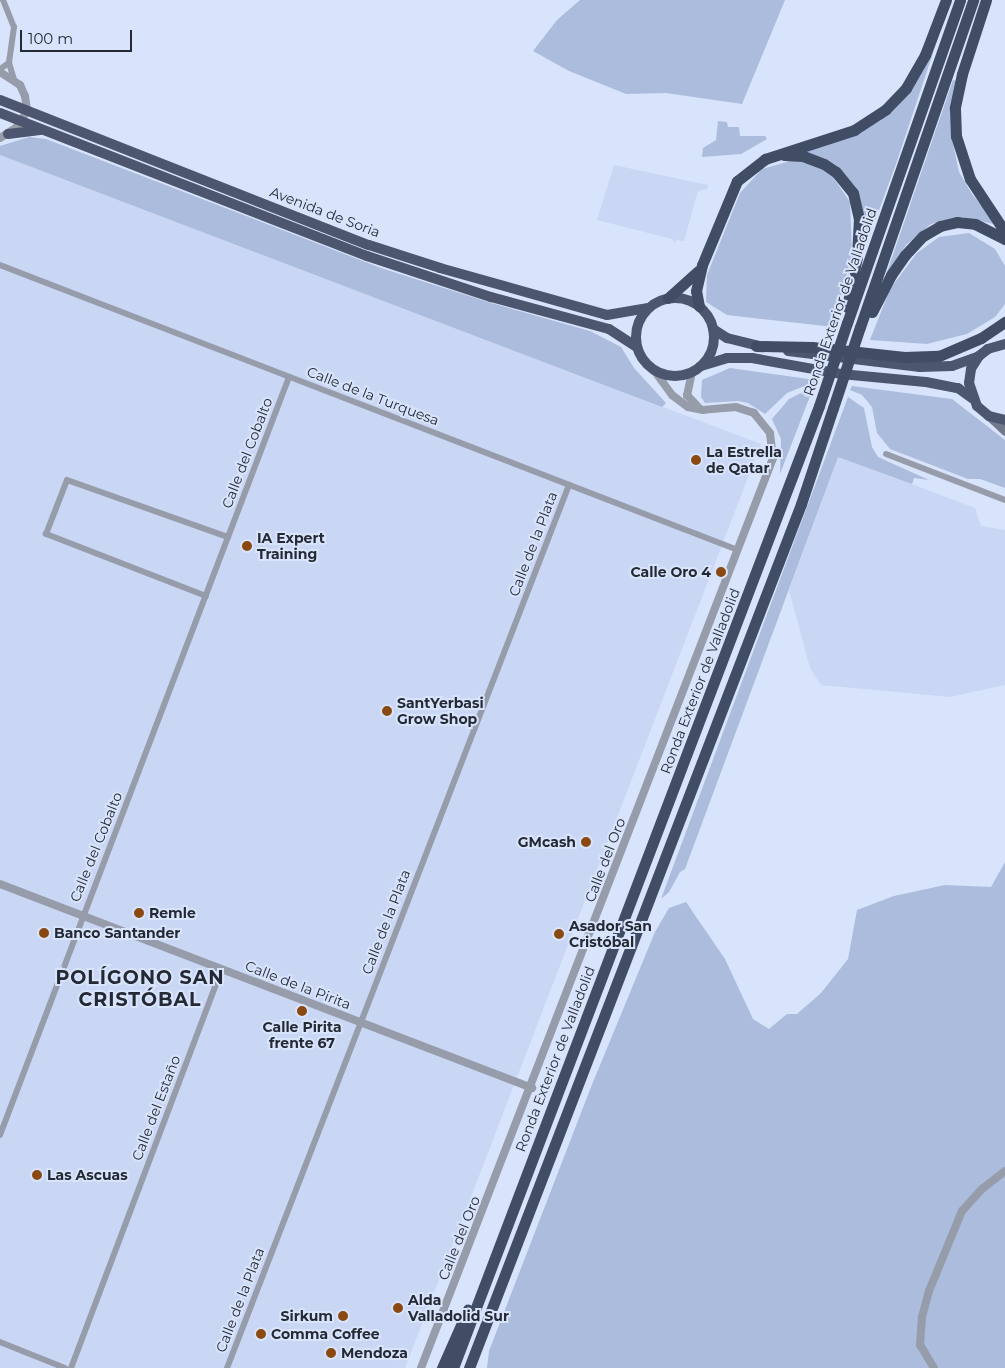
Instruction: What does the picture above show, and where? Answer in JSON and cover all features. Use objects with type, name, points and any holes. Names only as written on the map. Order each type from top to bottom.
[{"type":"highway","points":[[946,0],[925,55],[906,88],[886,110],[854,130],[765,158],[745,172],[733,188],[702,265],[696,291],[699,306],[713,329],[727,338],[756,346],[920,367],[952,366],[979,356],[988,349],[1005,344]]},
{"type":"highway","name":"Ronda Exterior de Valladolid","points":[[453,1368],[642,877],[819,406],[960,0]]},
{"type":"highway","name":"Ronda Exterior de Valladolid","points":[[470,1368],[801,504],[860,327],[974,0]]},
{"type":"highway","points":[[986,0],[962,74],[956,108],[956,136],[970,179],[1005,232]]},
{"type":"highway","name":"Avenida de Soria","points":[[0,100],[369,245],[440,268],[607,315],[648,308]]},
{"type":"highway","name":"Avenida de Soria","points":[[0,114],[367,256],[492,297],[609,329],[637,347]]},
{"type":"highway","points":[[2,137],[40,130]]},
{"type":"highway","points":[[765,158],[788,155],[813,159],[836,172],[853,193],[859,218],[857,257],[846,310],[847,323]]},
{"type":"highway","points":[[860,327],[871,314],[891,275],[922,236],[957,222],[975,224],[1005,239]]},
{"type":"highway","points":[[702,265],[691,280],[668,298],[648,308],[638,324],[637,347],[645,363],[654,370],[670,376],[727,358],[752,358],[841,374],[926,382],[958,388],[972,398],[989,416],[1005,420]]},
{"type":"highway","points":[[668,298],[686,300],[699,306]]},
{"type":"highway","points":[[756,346],[812,347],[904,357],[939,356],[981,338],[1005,322]]},
{"type":"highway","points":[[696,369],[712,349],[713,329]]},
{"type":"highway","points":[[972,398],[969,376],[979,356]]},
{"type":"highway","points":[[442,1368],[472,1299],[491,1269]]},
{"type":"main road","points":[[989,416],[1005,431]]},
{"type":"street","points":[[2,137],[22,122],[26,111],[25,96],[14,78],[9,63],[14,27],[3,0]]},
{"type":"street","points":[[9,63],[0,70],[14,78]]},
{"type":"street","name":"Calle de la Turquesa","points":[[0,265],[738,550]]},
{"type":"street","points":[[696,369],[687,395],[703,410]]},
{"type":"street","name":"Calle del Oro","points":[[421,1368],[532,1088],[770,467],[772,439],[762,421],[748,410],[731,407],[703,410],[682,404],[654,370]]},
{"type":"street","name":"Calle del Cobalto","points":[[0,1135],[289,377]]},
{"type":"street","points":[[886,454],[1005,500]]},
{"type":"street","points":[[206,596],[46,534],[66,480],[228,538]]},
{"type":"street","name":"Calle de la Plata","points":[[227,1368],[569,485]]},
{"type":"street","name":"Calle de la Pirita","points":[[0,884],[532,1088]]},
{"type":"street","name":"Calle del Estaño","points":[[71,1368],[222,969]]},
{"type":"street","points":[[934,1368],[920,1345],[922,1317],[929,1290],[962,1211],[982,1189],[1005,1171]]},
{"type":"street","points":[[0,1342],[65,1368]]},
{"type":"shaded area","points":[[580,0],[785,0],[742,104],[666,93],[626,94],[569,71],[533,51],[557,20]]},
{"type":"shaded area","points":[[939,35],[896,164],[858,267],[852,184],[799,153],[846,138],[880,121],[923,68]]},
{"type":"shaded area","points":[[953,80],[957,81],[952,139],[959,172],[972,194],[998,225],[962,217],[931,224],[906,245],[885,278]]},
{"type":"shaded area","points":[[718,121],[727,122],[728,127],[739,127],[740,136],[765,136],[767,139],[741,154],[702,157],[703,148],[716,140]]},
{"type":"shaded area","points":[[29,137],[46,139],[381,268],[491,303],[590,331],[621,347],[634,368],[666,403],[662,407],[0,155],[0,146]]},
{"type":"shaded area","points":[[0,155],[761,444],[405,1368],[0,1368]]},
{"type":"shaded area","points":[[790,161],[805,161],[831,174],[850,202],[852,253],[834,327],[727,315],[706,302],[707,275],[740,193],[762,169]]},
{"type":"shaded area","points":[[614,165],[708,185],[707,189],[698,191],[684,241],[676,240],[675,243],[672,239],[597,220]]},
{"type":"shaded area","points":[[969,233],[995,249],[1005,266],[1005,304],[995,317],[967,334],[927,344],[870,340],[890,289],[917,253],[939,237]]},
{"type":"shaded area","points":[[730,368],[816,380],[814,386],[802,387],[787,393],[765,414],[748,403],[738,401],[705,403],[701,397],[702,380]]},
{"type":"shaded area","points":[[852,386],[952,399],[1005,440],[1005,488],[980,479],[968,479],[890,449],[877,433],[872,407],[862,395],[850,390]]},
{"type":"shaded area","points":[[805,391],[812,391],[780,474],[781,439],[772,419],[789,399]]},
{"type":"shaded area","points":[[848,397],[864,408],[872,447],[878,457],[929,480],[914,478],[912,484],[838,457],[685,869],[680,872],[669,892],[661,899]]},
{"type":"shaded area","points":[[838,456],[975,508],[981,526],[1005,530],[1005,685],[950,697],[821,685],[810,668],[789,590]]},
{"type":"shaded area","points":[[1005,862],[1005,1368],[487,1368],[489,1351],[591,1087],[655,932],[669,908],[686,902],[725,959],[753,1019],[769,1029],[787,1014],[797,1014],[821,993],[848,959],[857,910],[894,896],[945,885],[991,887]]},
{"type":"place","name":"La Estrella de Qatar","points":[[696,460]]},
{"type":"place","name":"IA Expert Training","points":[[247,546]]},
{"type":"place","name":"Calle Oro 4","points":[[721,572]]},
{"type":"place","name":"SantYerbasi Grow Shop","points":[[387,711]]},
{"type":"place","name":"GMcash","points":[[586,842]]},
{"type":"place","name":"Remle","points":[[139,913]]},
{"type":"place","name":"Banco Santander","points":[[44,933]]},
{"type":"place","name":"Asador San Cristóbal","points":[[559,934]]},
{"type":"place","name":"Calle Pirita frente 67","points":[[302,1011]]},
{"type":"place","name":"Las Ascuas","points":[[37,1175]]},
{"type":"place","name":"Alda Valladolid Sur","points":[[398,1308]]},
{"type":"place","name":"Sirkum","points":[[343,1316]]},
{"type":"place","name":"Comma Coffee","points":[[261,1334]]},
{"type":"place","name":"Mendoza","points":[[331,1353]]},
{"type":"district","name":"POLÍGONO SAN CRISTÓBAL","points":[[140,989]]}]
